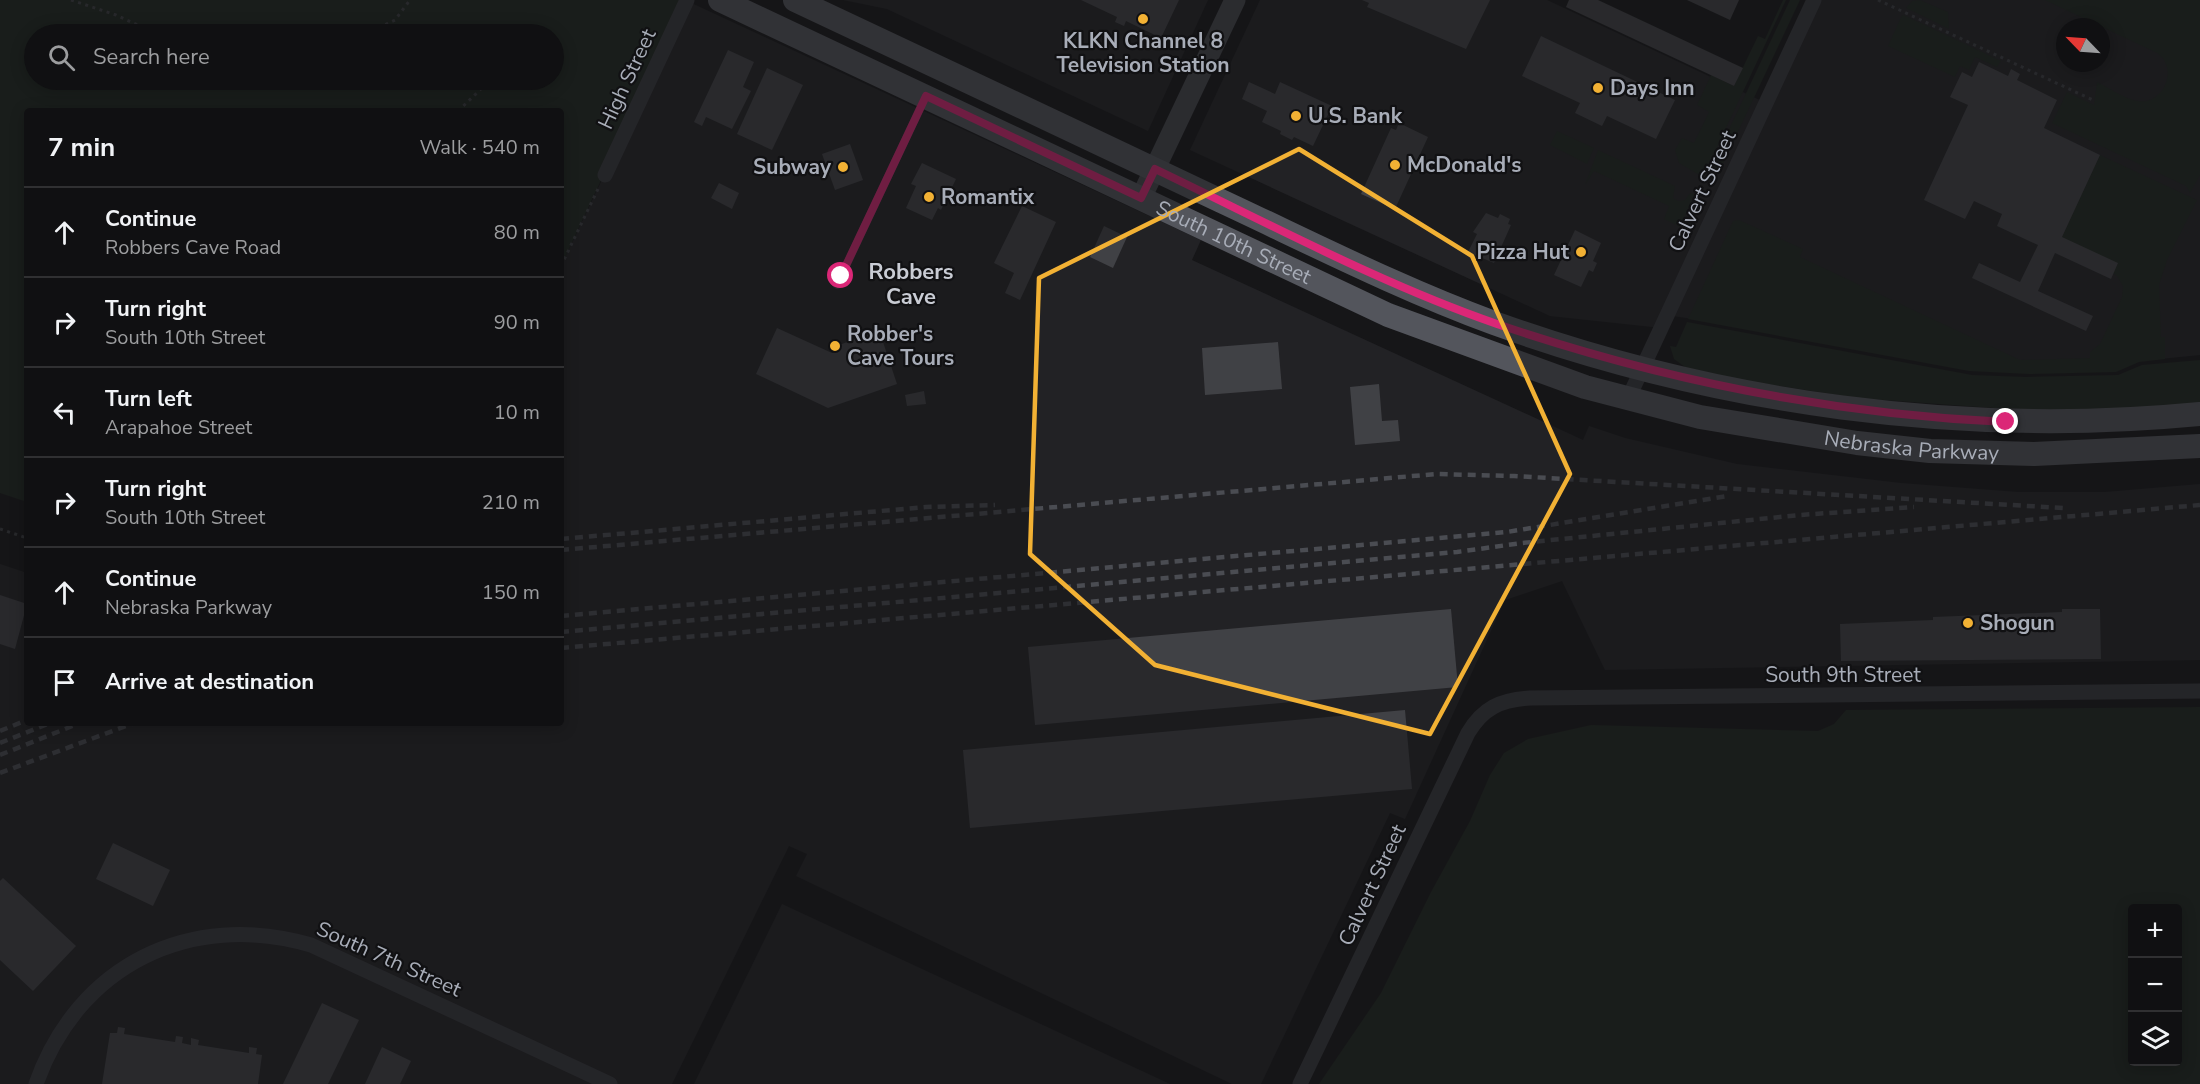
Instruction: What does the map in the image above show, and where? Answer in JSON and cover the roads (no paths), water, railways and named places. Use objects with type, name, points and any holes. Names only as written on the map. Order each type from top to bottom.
[{"type":"main road","name":"South 10th Street","points":[[720,0],[1388,315],[1519,364],[1628,399]]},
{"type":"main road","name":"South 10th Street","points":[[795,0],[1380,275],[1457,308],[1535,337],[1642,369]]},
{"type":"main road","name":"Nebraska Parkway","points":[[1642,369],[1742,392],[1948,419],[2058,423],[2200,414]]},
{"type":"main road","name":"Nebraska Parkway","points":[[1628,399],[1700,417],[1787,432],[1930,451],[2034,454],[2200,446]]},
{"type":"street","name":"High Street","points":[[605,175],[687,0]]},
{"type":"street","points":[[1141,198],[1234,0]]},
{"type":"street","name":"Calvert Street","points":[[1628,399],[1814,0]]},
{"type":"street","name":"South 9th Street","points":[[1488,708],[1501,702],[1530,698],[2200,691]]},
{"type":"street","name":"Calvert Street","points":[[1300,1084],[1468,733],[1477,718],[1488,708]]},
{"type":"street","name":"South 7th Street","points":[[36,1084],[44,1061],[75,1012],[97,988],[122,969],[174,944],[206,936],[258,934],[290,939],[330,952],[610,1084]]},
{"type":"lane","points":[[837,285],[926,96]]},
{"type":"railway","points":[[564,550],[1436,474],[1514,476],[2063,508]]},
{"type":"railway","points":[[564,616],[1507,532],[1727,496]]},
{"type":"railway","points":[[564,539],[926,507],[995,505]]},
{"type":"railway","points":[[564,648],[2200,505]]},
{"type":"railway","points":[[564,632],[1457,552],[1522,543],[1800,515],[1914,507]]},
{"type":"railway","points":[[0,731],[24,721]]},
{"type":"railway","points":[[0,743],[42,726]]},
{"type":"railway","points":[[0,755],[72,726]]},
{"type":"railway","points":[[0,773],[126,726]]},
{"type":"place","name":"KLKN Channel 8 Television Station","points":[[1143,19]]},
{"type":"place","name":"Days Inn","points":[[1598,88]]},
{"type":"place","name":"U.S. Bank","points":[[1296,116]]},
{"type":"place","name":"McDonald's","points":[[1395,165]]},
{"type":"place","name":"Subway","points":[[843,167]]},
{"type":"place","name":"Romantix","points":[[929,197]]},
{"type":"place","name":"Pizza Hut","points":[[1581,252]]},
{"type":"place","name":"Robber's Cave Tours","points":[[835,346]]},
{"type":"place","name":"Shogun","points":[[1968,623]]},
{"type":"district","name":"Robbers Cave","points":[[911,284]]}]
